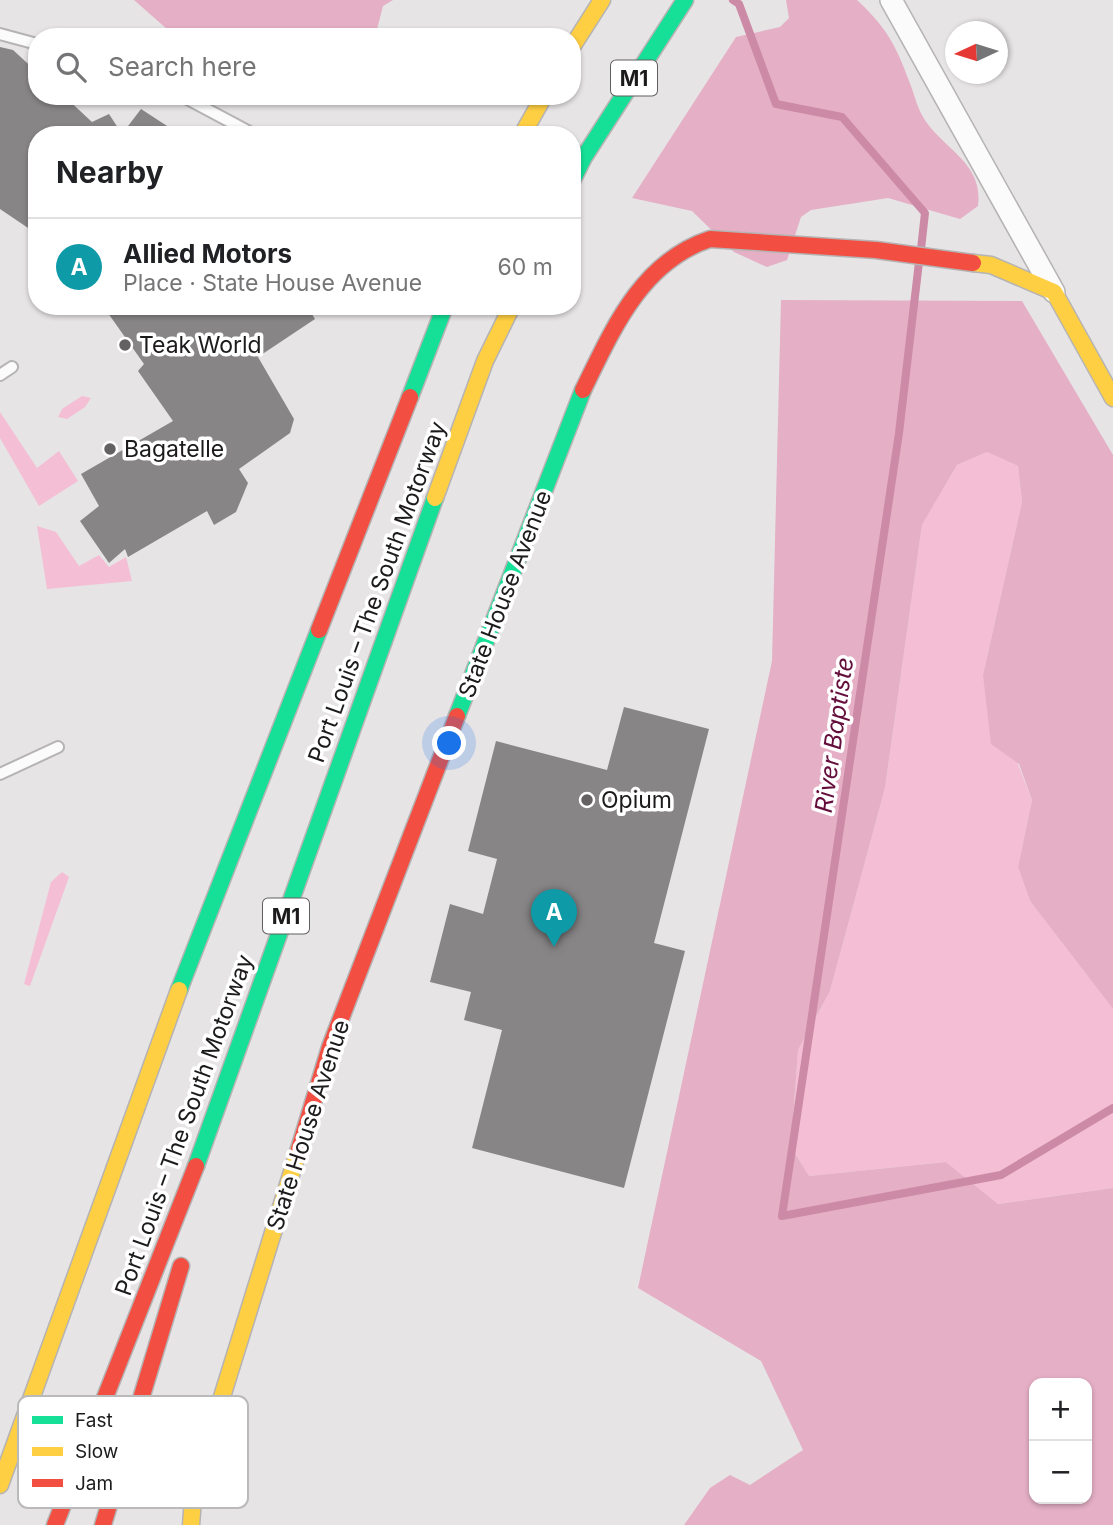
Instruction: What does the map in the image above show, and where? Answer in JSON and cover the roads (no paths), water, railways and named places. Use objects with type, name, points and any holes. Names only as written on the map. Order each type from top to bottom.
[{"type":"main road","points":[[581,33],[602,0]]},
{"type":"main road","name":"M1","points":[[581,163],[685,0]]},
{"type":"main road","points":[[526,126],[539,105]]},
{"type":"main road","name":"State House Avenue","points":[[222,1396],[330,1047],[580,397],[620,316],[649,276],[692,242],[710,239],[876,250],[991,265],[1054,292]]},
{"type":"main road","points":[[1054,292],[1113,398]]},
{"type":"main road","name":"Port Louis – The South Motorway","points":[[33,1396],[176,998],[442,315]]},
{"type":"main road","name":"Port Louis – The South Motorway","points":[[106,1396],[201,1154],[485,361],[508,315]]},
{"type":"main road","points":[[142,1396],[179,1275],[201,1154]]},
{"type":"main road","points":[[0,1467],[18,1436]]},
{"type":"main road","name":"Port Louis – The South Motorway","points":[[0,1485],[18,1437]]},
{"type":"main road","name":"Port Louis – The South Motorway","points":[[55,1525],[62,1508]]},
{"type":"main road","points":[[103,1525],[108,1508]]},
{"type":"street","points":[[891,0],[1054,292]]},
{"type":"lane","points":[[0,34],[28,42]]},
{"type":"lane","points":[[199,105],[237,126]]},
{"type":"lane","points":[[0,375],[12,367]]},
{"type":"lane","points":[[0,774],[58,747]]},
{"type":"waterway","name":"River Baptiste","points":[[733,0],[739,4],[776,104],[842,117],[925,213],[921,249]]},
{"type":"waterway","name":"River Baptiste","points":[[919,262],[899,433],[782,1216],[1001,1175],[1113,1108]]},
{"type":"place","name":"Teak World","points":[[125,345]]},
{"type":"place","name":"Bagatelle","points":[[110,449]]},
{"type":"place","name":"Opium","points":[[587,800]]},
{"type":"place","name":"Allied Motors","points":[[554,947]]}]
